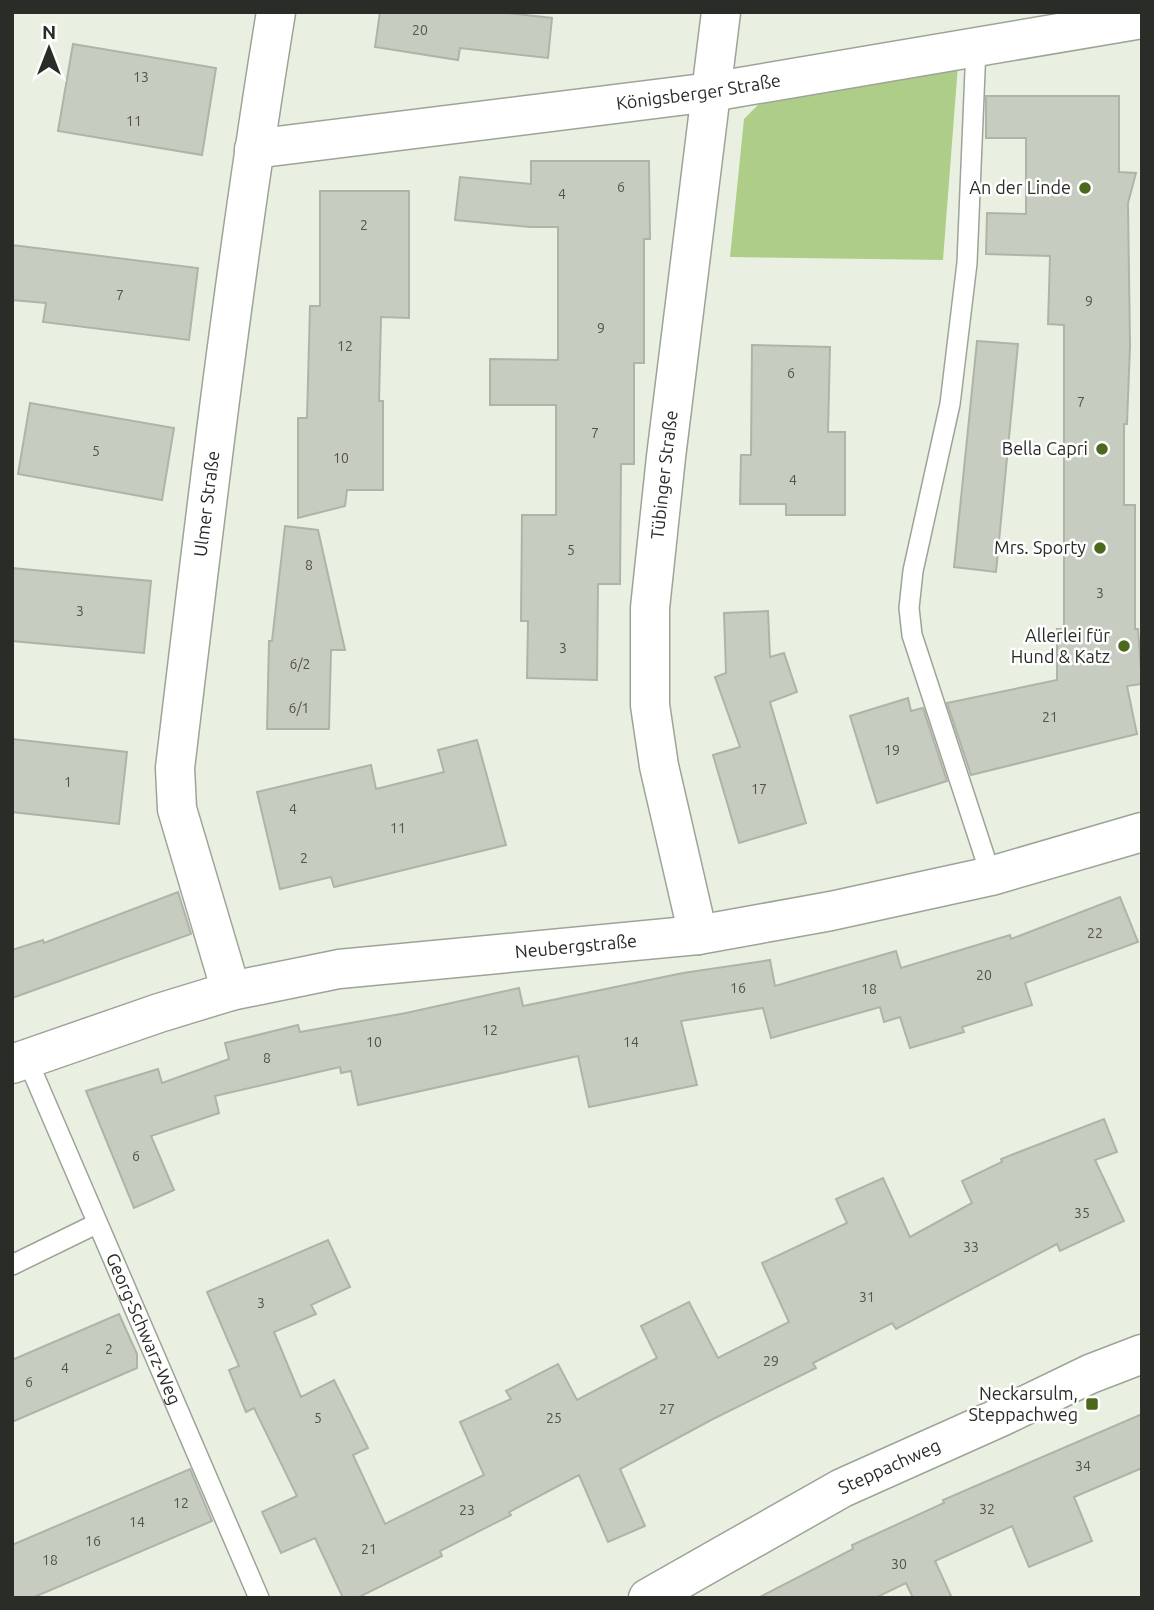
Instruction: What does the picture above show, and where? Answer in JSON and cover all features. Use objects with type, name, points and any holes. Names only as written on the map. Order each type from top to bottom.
[{"type":"street","name":"Ulmer Straße","points":[[230,991],[177,809],[176,768],[206,507],[254,149],[276,12]]},
{"type":"street","name":"Tübinger Straße","points":[[698,935],[657,754],[650,705],[650,608],[721,12]]},
{"type":"street","name":"Königsberger Straße","points":[[254,149],[711,92],[1142,19]]},
{"type":"street","name":"Neubergstraße","points":[[20,1061],[230,991],[339,969],[698,935],[831,911],[991,876],[1142,832]]},
{"type":"street","name":"Steppachweg","points":[[648,1598],[842,1489],[1090,1374],[1142,1354]]},
{"type":"lane","points":[[976,47],[967,263],[947,417],[913,571],[909,608],[912,635],[991,876]]},
{"type":"lane","name":"Georg-Schwarz-Weg","points":[[20,1061],[96,1224],[259,1598]]},
{"type":"lane","points":[[12,1265],[96,1224]]},
{"type":"green space","points":[[958,65],[943,260],[730,257],[744,119],[766,97]]},
{"type":"building","points":[[380,12],[498,12],[552,18],[548,58],[460,48],[458,60],[375,47]]},
{"type":"building","points":[[73,44],[216,68],[202,155],[58,131]]},
{"type":"building","points":[[986,96],[1119,96],[1119,172],[1136,173],[1128,203],[1130,346],[1127,424],[1124,424],[1124,505],[1135,505],[1135,629],[1138,629],[1142,684],[1127,686],[1137,734],[971,775],[947,703],[1057,680],[1057,629],[1064,629],[1064,325],[1048,324],[1050,256],[986,254],[987,213],[1026,214],[1026,138],[986,138]]},
{"type":"building","points":[[531,161],[649,161],[650,239],[644,239],[644,363],[634,363],[634,464],[621,464],[620,584],[598,584],[597,680],[527,678],[528,621],[521,621],[522,515],[556,515],[556,405],[490,405],[490,359],[558,360],[558,227],[455,220],[460,177],[531,184]]},
{"type":"building","points":[[320,191],[409,191],[409,318],[381,317],[379,401],[383,401],[383,490],[347,490],[345,506],[298,518],[298,418],[307,418],[310,306],[320,306]]},
{"type":"building","points":[[12,245],[198,268],[189,340],[43,322],[46,303],[12,300]]},
{"type":"building","points":[[977,341],[1018,344],[996,572],[954,567]]},
{"type":"building","points":[[752,345],[830,347],[828,432],[845,432],[845,515],[786,515],[786,504],[740,504],[741,455],[751,455]]},
{"type":"building","points":[[30,403],[174,428],[162,500],[18,474]]},
{"type":"building","points":[[285,526],[318,530],[345,650],[331,650],[329,729],[267,729],[269,641],[272,641]]},
{"type":"building","points":[[12,568],[151,581],[144,653],[12,641]]},
{"type":"building","points":[[768,611],[770,657],[784,653],[797,692],[770,702],[806,823],[739,843],[713,755],[740,747],[715,677],[726,673],[724,613]]},
{"type":"building","points":[[908,698],[911,711],[923,708],[947,781],[877,803],[850,716]]},
{"type":"building","points":[[12,739],[127,752],[119,824],[12,812]]},
{"type":"building","points":[[477,740],[506,845],[334,887],[331,877],[280,889],[257,792],[371,765],[376,789],[444,772],[438,750]]},
{"type":"building","points":[[178,892],[191,934],[12,998],[12,950],[43,940],[44,943]]},
{"type":"building","points":[[1120,897],[1138,942],[1025,983],[1032,1005],[962,1027],[964,1032],[910,1048],[900,1017],[884,1022],[880,1007],[771,1038],[763,1008],[681,1021],[697,1085],[589,1107],[578,1056],[358,1105],[351,1071],[341,1073],[340,1067],[215,1096],[219,1113],[151,1136],[174,1190],[134,1208],[86,1091],[158,1069],[162,1083],[229,1059],[225,1043],[298,1025],[300,1032],[406,1013],[519,988],[523,1006],[683,973],[770,960],[775,986],[896,951],[901,968],[1010,935],[1011,939]]},
{"type":"building","points":[[1104,1119],[1117,1152],[1095,1160],[1124,1221],[1060,1251],[1057,1244],[896,1329],[892,1323],[813,1363],[816,1368],[620,1469],[645,1526],[608,1542],[579,1475],[509,1512],[511,1515],[440,1551],[442,1556],[357,1598],[343,1598],[315,1538],[281,1553],[262,1512],[297,1496],[254,1408],[246,1412],[229,1370],[239,1366],[207,1292],[328,1240],[350,1287],[311,1305],[316,1314],[274,1332],[301,1397],[334,1380],[368,1448],[353,1455],[385,1524],[484,1475],[460,1422],[511,1399],[506,1391],[558,1364],[577,1400],[657,1358],[641,1326],[689,1302],[718,1358],[789,1322],[762,1263],[847,1223],[836,1199],[883,1178],[910,1237],[972,1203],[962,1181],[1002,1162],[1001,1159]]},
{"type":"building","points":[[119,1314],[137,1354],[137,1368],[12,1422],[12,1360]]},
{"type":"building","points":[[1142,1414],[1142,1468],[1074,1497],[1092,1541],[1029,1567],[1012,1526],[935,1561],[952,1598],[913,1598],[906,1583],[875,1598],[758,1598],[853,1549],[852,1545],[944,1503],[943,1500]]},
{"type":"building","points":[[190,1469],[212,1521],[32,1598],[12,1598],[12,1545]]},
{"type":"place","name":"An der Linde","points":[[1085,188]]},
{"type":"place","name":"Bella Capri","points":[[1102,449]]},
{"type":"place","name":"Mrs. Sporty","points":[[1100,548]]},
{"type":"place","name":"Allerlei für Hund & Katz","points":[[1124,646]]},
{"type":"place","name":"Neckarsulm, Steppachweg","points":[[1092,1404]]}]
